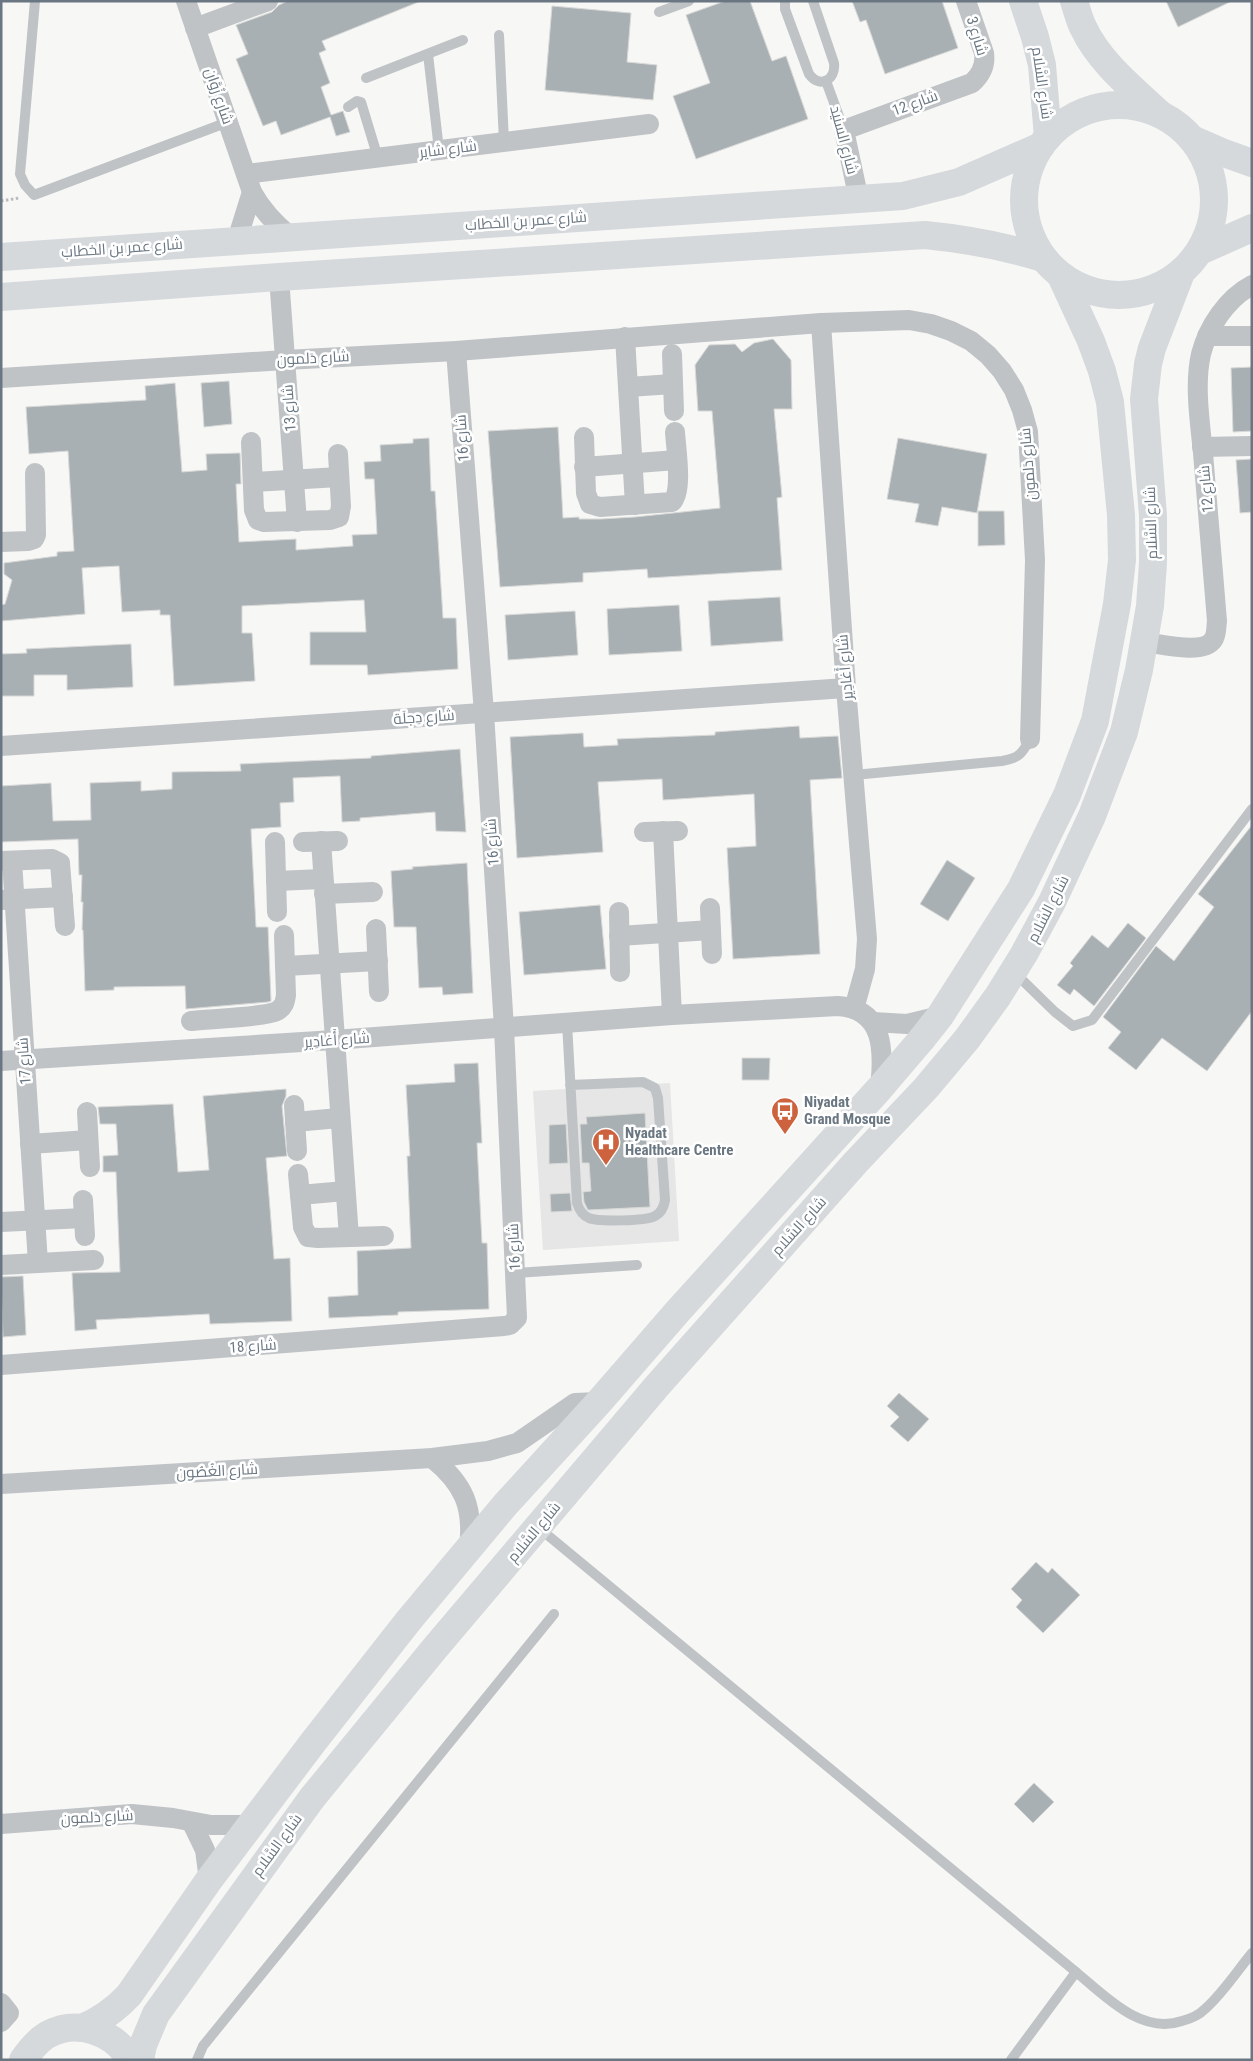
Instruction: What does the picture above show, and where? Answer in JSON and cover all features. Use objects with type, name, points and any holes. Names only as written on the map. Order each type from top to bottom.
[{"type":"street","name":"شارع زُوَّان","points":[[186,1],[249,183],[262,209],[274,224],[290,236]]},
{"type":"street","points":[[195,28],[268,1]]},
{"type":"street","name":"شارع 3","points":[[966,1],[984,53],[985,61],[982,71]]},
{"type":"street","name":"شارع السَّلام","points":[[82,2028],[99,2021],[129,1995],[209,1880],[314,1741],[476,1540],[678,1311],[880,1088],[940,1016],[1021,889],[1067,795],[1095,721],[1116,613],[1122,560],[1122,514],[1110,402],[1102,371],[1092,341],[1052,267],[1029,232],[1024,202],[1028,172],[1045,141],[1042,65],[1035,36],[1023,1]]},
{"type":"street","points":[[1,297],[925,235],[1010,248],[1052,267],[1090,291],[1122,296],[1154,290],[1181,273],[1200,251],[1210,229],[1214,206],[1212,182],[1205,159],[1192,139],[1177,125],[1160,114],[1112,68],[1096,48],[1084,28],[1074,1]]},
{"type":"street","name":"شارع 12","points":[[844,130],[972,82],[982,71]]},
{"type":"street","points":[[1045,141],[1067,121],[1088,110],[1104,107],[1137,106],[1160,114]]},
{"type":"street","name":"شارع شاير","points":[[249,183],[378,158],[649,124]]},
{"type":"street","name":"شارع السنيد","points":[[844,130],[860,200]]},
{"type":"street","points":[[1192,139],[1224,154],[1252,162]]},
{"type":"street","name":"شارع عمر بن الخطاب","points":[[1,257],[903,196],[959,182],[1045,141]]},
{"type":"street","points":[[238,240],[249,183]]},
{"type":"street","points":[[1200,251],[1252,228]]},
{"type":"street","name":"شارع السَّلام","points":[[140,2060],[143,2045],[156,2014],[312,1798],[435,1648],[664,1379],[856,1162],[926,1088],[967,1039],[1014,971],[1052,902],[1092,816],[1124,732],[1144,642],[1154,563],[1153,516],[1144,398],[1148,364],[1152,348],[1181,273]]},
{"type":"street","name":"شارع 13","points":[[279,277],[297,522]]},
{"type":"street","name":"شارع 12","points":[[1144,642],[1191,648],[1206,646],[1215,636],[1217,621],[1202,447],[1199,376],[1201,355],[1207,336],[1227,305],[1252,285]]},
{"type":"street","name":"شارع دَلمون","points":[[1,378],[456,351],[821,323],[909,320],[931,324],[952,331],[971,341],[993,360],[1014,390],[1028,432],[1035,560],[1030,739]]},
{"type":"street","name":"شارع أَغادِير","points":[[821,323],[846,688],[867,939],[865,969],[854,1009]]},
{"type":"street","points":[[1207,336],[1252,336]]},
{"type":"street","points":[[626,337],[635,506]]},
{"type":"street","name":"شارع 16","points":[[456,351],[484,713],[504,1028],[517,1318],[510,1325],[504,1326]]},
{"type":"street","points":[[672,354],[674,411]]},
{"type":"street","points":[[628,387],[673,384]]},
{"type":"street","points":[[584,437],[586,493],[590,504],[600,508],[666,504],[675,499],[678,488],[675,432]]},
{"type":"street","points":[[251,442],[254,510],[258,520],[270,523],[330,520],[339,517],[341,506],[338,454]]},
{"type":"street","points":[[1202,447],[1252,446]]},
{"type":"street","points":[[584,467],[677,460]]},
{"type":"street","points":[[1,542],[28,541],[36,536],[34,473]]},
{"type":"street","points":[[253,482],[339,477]]},
{"type":"street","name":"شارع دِجلَة","points":[[1,746],[846,688]]},
{"type":"street","points":[[662,831],[672,1015]]},
{"type":"street","points":[[320,841],[349,1237]]},
{"type":"street","points":[[275,842],[277,912]]},
{"type":"street","name":"شارع 17","points":[[38,1263],[24,1060],[10,978],[6,861],[57,860],[61,869],[65,926]]},
{"type":"street","points":[[276,881],[373,893]]},
{"type":"street","points":[[8,899],[63,897]]},
{"type":"street","points":[[710,908],[712,954]]},
{"type":"street","points":[[619,912],[620,972]]},
{"type":"street","points":[[376,929],[379,992]]},
{"type":"street","points":[[619,936],[711,930]]},
{"type":"street","points":[[191,1021],[276,1012],[282,1008],[285,1002],[284,935]]},
{"type":"street","points":[[285,966],[378,961]]},
{"type":"street","name":"شارع أَغادِير","points":[[1,1061],[828,1006],[854,1009],[873,1022]]},
{"type":"street","points":[[880,1088],[883,1061],[882,1048],[873,1022],[906,1024],[940,1016]]},
{"type":"street","points":[[87,1112],[90,1168]]},
{"type":"street","points":[[297,1150],[295,1114],[340,1118]]},
{"type":"street","points":[[30,1144],[88,1140]]},
{"type":"street","points":[[298,1174],[303,1227],[308,1237],[384,1236]]},
{"type":"street","points":[[300,1195],[345,1191]]},
{"type":"street","points":[[1,1222],[84,1218]]},
{"type":"street","points":[[1,1265],[94,1260]]},
{"type":"street","name":"شارع 18","points":[[1,1365],[504,1326]]},
{"type":"street","name":"شارع الغُصُون","points":[[1,1484],[432,1458],[488,1451],[517,1443],[574,1403],[599,1402]]},
{"type":"street","points":[[538,1528],[530,1508],[532,1496],[550,1466],[554,1453]]},
{"type":"street","points":[[432,1458],[448,1471],[461,1488],[476,1540],[510,1522],[538,1528]]},
{"type":"street","name":"شارع دَلمون","points":[[1,1824],[125,1814],[156,1816],[221,1826],[250,1825]]},
{"type":"street","points":[[192,1823],[205,1850],[209,1880]]},
{"type":"street","points":[[1,2003],[9,2013],[1,2022]]},
{"type":"street","points":[[23,2060],[33,2046],[48,2035],[64,2029],[82,2028],[98,2031],[113,2039],[131,2060]]},
{"type":"lane","points":[[34,1],[20,174],[25,185],[34,195],[228,122]]},
{"type":"lane","points":[[659,12],[689,1]]},
{"type":"lane","points":[[785,1],[786,9],[809,74],[814,80],[826,82],[832,77],[835,70],[834,63],[813,1]]},
{"type":"lane","points":[[499,34],[504,142]]},
{"type":"lane","points":[[366,78],[463,40]]},
{"type":"lane","points":[[428,54],[439,150]]},
{"type":"lane","name":"شارع السنيد","points":[[826,82],[844,130]]},
{"type":"lane","points":[[348,107],[355,102],[360,102],[378,158]]},
{"type":"lane","name":"شارع دَلمون","points":[[854,774],[1014,759],[1023,752],[1030,739]]},
{"type":"lane","points":[[1014,971],[1055,1012],[1073,1026],[1092,1020],[1252,809]]},
{"type":"lane","points":[[568,1023],[570,1085],[578,1208],[585,1216],[597,1220],[655,1217],[662,1210],[665,1200],[658,1098],[655,1088],[643,1082],[570,1085]]},
{"type":"lane","points":[[516,1272],[637,1265]]},
{"type":"lane","points":[[538,1528],[1131,2016],[1146,2022],[1161,2024],[1177,2023],[1192,2018],[1205,2010],[1252,1953]]},
{"type":"lane","points":[[197,2060],[203,2046],[554,1614]]},
{"type":"lane","points":[[1011,2060],[1076,1972]]},
{"type":"shaded area","name":"Nyadat Healthcare Centre","points":[[670,1083],[679,1241],[543,1250],[533,1091]]},
{"type":"building","points":[[288,1],[421,1],[322,41],[326,50],[319,53],[330,83],[321,87],[331,115],[343,111],[350,132],[336,136],[330,117],[281,135],[276,121],[263,126],[236,59],[248,54],[236,25],[272,12],[279,5]]},
{"type":"building","points":[[725,1],[750,1],[772,61],[786,56],[808,119],[696,159],[673,96],[710,83],[686,15]]},
{"type":"building","points":[[852,1],[942,1],[958,48],[885,74],[866,20],[860,22]]},
{"type":"building","points":[[1166,1],[1232,1],[1178,27]]},
{"type":"building","points":[[552,6],[631,13],[627,62],[657,65],[653,100],[545,90]]},
{"type":"building","points":[[773,339],[791,360],[792,409],[774,409],[782,497],[777,498],[782,570],[648,578],[647,569],[583,573],[583,582],[500,587],[488,431],[558,427],[563,518],[601,519],[635,517],[720,508],[712,411],[698,411],[695,365],[709,345],[735,344],[742,352],[754,343]]},
{"type":"building","points":[[1252,367],[1252,431],[1233,432],[1231,368]]},
{"type":"building","points":[[229,381],[232,424],[204,427],[201,383]]},
{"type":"building","points":[[175,383],[182,472],[207,470],[206,454],[240,453],[241,484],[236,484],[239,542],[296,539],[296,550],[353,546],[352,535],[377,534],[374,479],[365,479],[364,462],[381,461],[380,445],[413,443],[413,439],[429,438],[431,491],[435,491],[443,618],[456,618],[458,669],[368,675],[367,665],[310,665],[310,632],[366,632],[364,600],[242,606],[242,633],[252,633],[255,681],[174,686],[170,615],[160,615],[160,610],[122,612],[119,566],[82,568],[85,614],[1,621],[1,605],[5,604],[12,580],[4,574],[4,563],[57,556],[57,552],[74,551],[68,451],[29,454],[26,407],[146,400],[145,386]]},
{"type":"building","points":[[898,438],[987,454],[977,513],[942,507],[938,526],[915,522],[919,504],[887,499]]},
{"type":"building","points":[[1252,459],[1252,512],[1240,513],[1236,460]]},
{"type":"building","points":[[978,511],[1004,511],[1005,545],[978,546]]},
{"type":"building","points":[[780,597],[783,641],[711,646],[708,601]]},
{"type":"building","points":[[679,605],[682,651],[609,655],[607,609]]},
{"type":"building","points":[[575,611],[578,655],[508,660],[505,615]]},
{"type":"building","points":[[131,644],[133,687],[67,690],[67,675],[34,675],[34,696],[1,696],[1,654],[27,653],[26,649]]},
{"type":"building","points":[[799,726],[800,738],[838,736],[842,778],[810,780],[820,954],[733,959],[727,848],[756,846],[754,794],[663,800],[662,779],[598,782],[603,852],[517,858],[510,737],[583,733],[584,747],[618,745],[617,739],[715,735],[715,732]]},
{"type":"building","points":[[460,749],[466,832],[436,831],[435,812],[360,818],[360,821],[342,822],[340,776],[293,778],[294,802],[280,803],[281,827],[251,829],[256,927],[268,927],[271,1001],[268,1002],[186,1009],[185,986],[114,987],[114,990],[85,991],[82,930],[83,902],[81,902],[82,875],[79,875],[78,839],[1,842],[1,786],[51,783],[53,821],[91,820],[90,783],[141,781],[141,791],[172,789],[172,772],[241,771],[240,764],[371,758],[371,756]]},
{"type":"building","points":[[1252,825],[1252,1011],[1207,1071],[1162,1038],[1136,1070],[1108,1048],[1121,1032],[1103,1017],[1156,946],[1174,961],[1214,907],[1198,894]]},
{"type":"building","points":[[947,860],[975,878],[948,921],[920,904]]},
{"type":"building","points":[[467,863],[473,993],[443,995],[442,987],[419,988],[416,927],[394,927],[391,871],[413,869],[412,867]]},
{"type":"building","points":[[600,905],[606,969],[524,975],[519,912]]},
{"type":"building","points":[[1128,923],[1146,938],[1094,1006],[1074,989],[1070,995],[1057,985],[1073,966],[1070,963],[1092,935],[1108,948]]},
{"type":"building","points":[[742,1058],[770,1058],[769,1080],[742,1080]]},
{"type":"building","points":[[478,1063],[482,1143],[477,1143],[482,1243],[487,1243],[489,1309],[398,1312],[398,1315],[329,1318],[328,1297],[358,1295],[357,1251],[411,1248],[407,1156],[410,1156],[406,1085],[455,1082],[454,1064]]},
{"type":"building","points":[[286,1089],[286,1096],[282,1106],[287,1156],[266,1158],[274,1259],[290,1258],[292,1321],[210,1324],[209,1314],[96,1320],[97,1329],[75,1331],[72,1273],[120,1272],[116,1172],[103,1172],[103,1156],[118,1155],[116,1124],[100,1124],[98,1107],[173,1104],[178,1172],[209,1170],[203,1096]]},
{"type":"building","points":[[645,1113],[650,1207],[588,1210],[584,1202],[583,1192],[591,1191],[589,1163],[582,1163],[580,1124],[587,1124],[586,1117]]},
{"type":"building","points":[[566,1124],[568,1163],[549,1164],[549,1125]]},
{"type":"building","points":[[570,1193],[572,1211],[551,1212],[550,1194]]},
{"type":"building","points":[[23,1276],[26,1335],[3,1337],[1,1277]]},
{"type":"building","points":[[899,1393],[929,1419],[908,1442],[890,1426],[899,1417],[887,1406]]},
{"type":"building","points":[[1036,1562],[1048,1573],[1052,1568],[1080,1595],[1043,1633],[1016,1607],[1022,1600],[1011,1589]]},
{"type":"building","points":[[1034,1783],[1054,1802],[1033,1823],[1014,1804]]},
{"type":"place","name":"Niyadat Grand Mosque","points":[[785,1135]]},
{"type":"place","name":"Nyadat Healthcare Centre","points":[[606,1166]]}]
